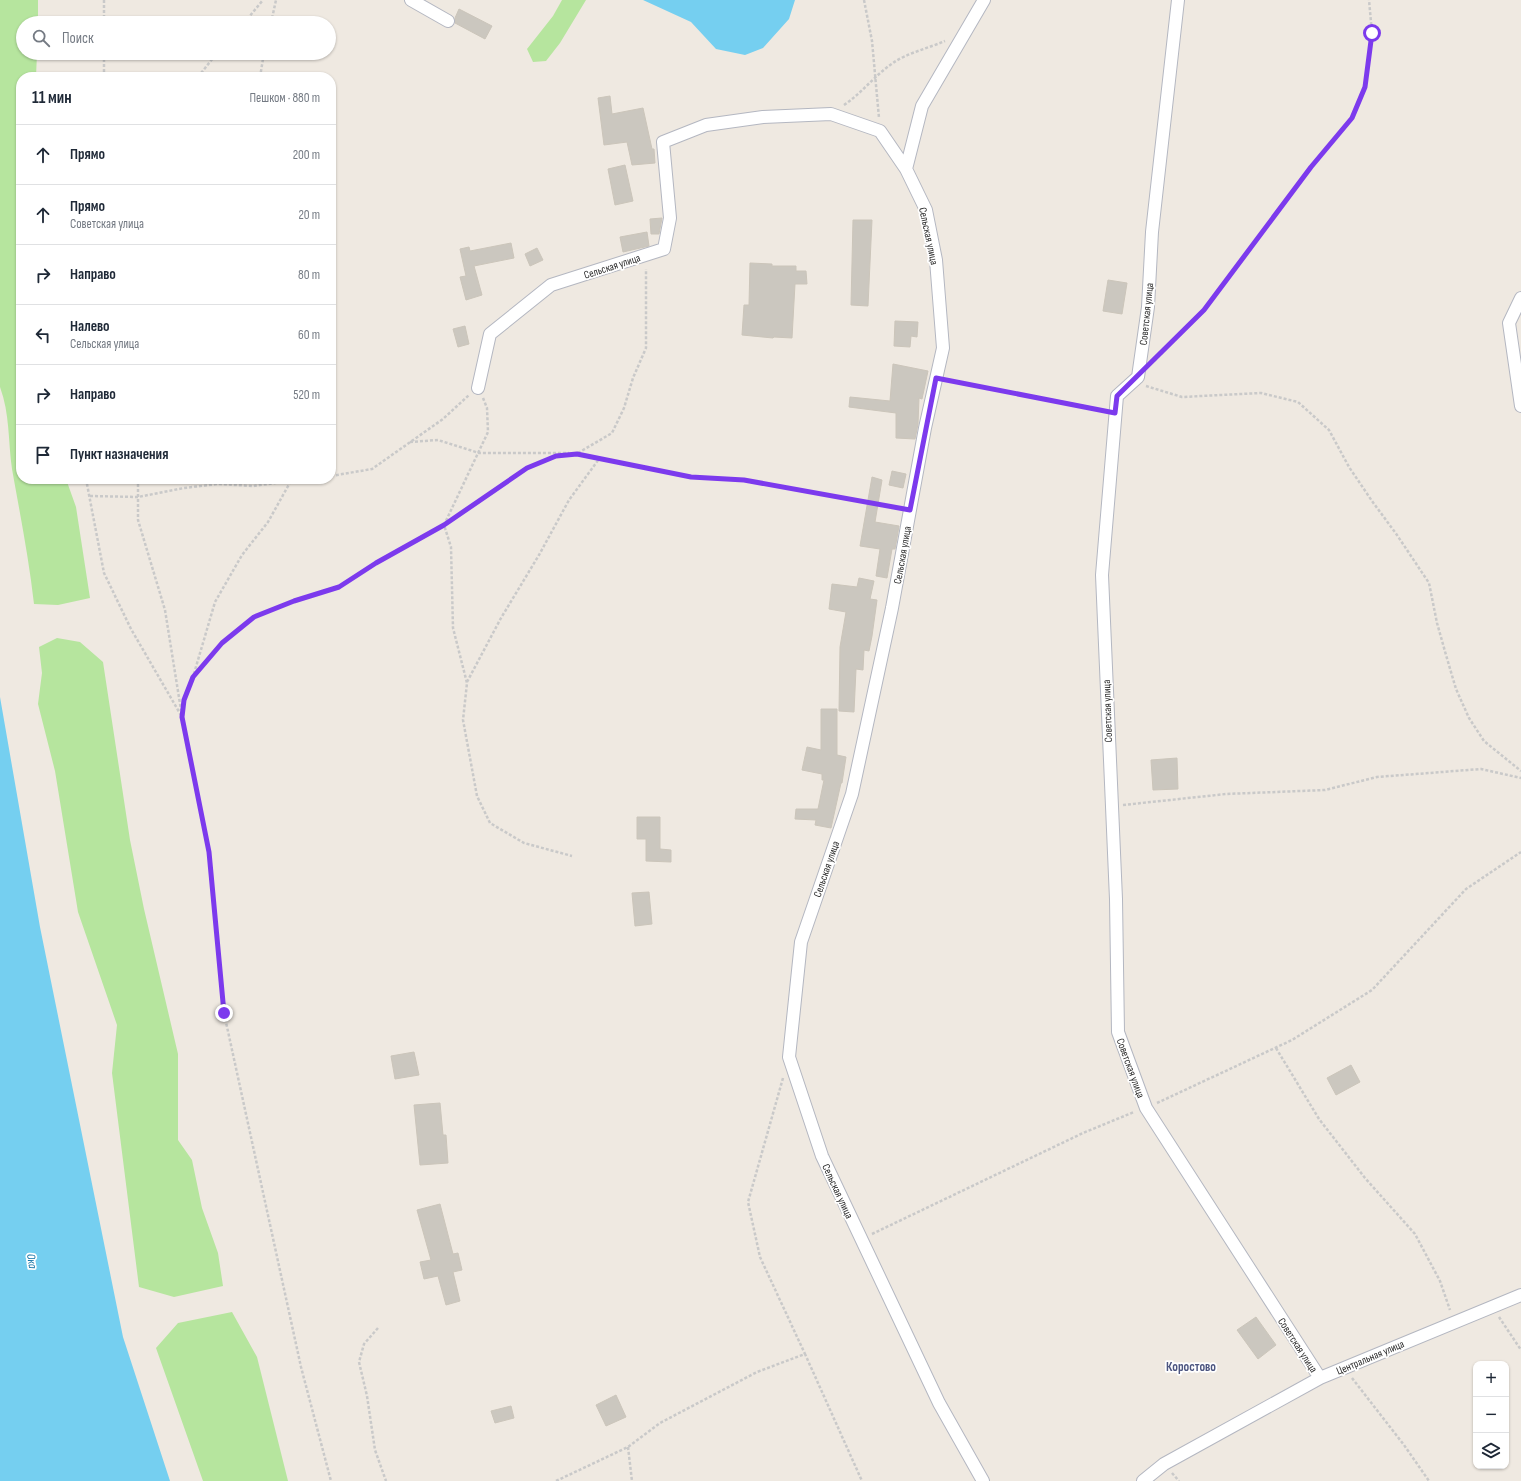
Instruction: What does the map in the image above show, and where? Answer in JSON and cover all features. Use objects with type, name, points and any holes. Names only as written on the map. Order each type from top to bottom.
[{"type":"street","points":[[411,0],[448,21]]},
{"type":"street","points":[[906,169],[922,106],[984,0]]},
{"type":"street","name":"Советская улица","points":[[1178,0],[1152,232],[1148,308],[1138,383],[1117,396],[1102,575],[1116,899],[1118,1032],[1146,1108],[1320,1378]]},
{"type":"street","name":"Сельская улица","points":[[478,388],[490,334],[503,322],[551,285],[664,249],[670,218],[663,142],[706,125],[763,117],[831,114],[880,132],[906,169],[926,210],[936,260],[942,348],[892,608],[852,794],[801,942],[789,1057],[822,1156],[860,1240],[939,1402],[983,1481]]},
{"type":"street","points":[[1521,298],[1509,323],[1521,406]]},
{"type":"street","name":"Центральная улица","points":[[1143,1481],[1164,1464],[1320,1378],[1521,1295]]},
{"type":"path","points":[[104,0],[104,16]]},
{"type":"path","points":[[250,16],[263,0]]},
{"type":"path","points":[[273,16],[276,0]]},
{"type":"path","points":[[864,0],[872,41],[880,132]]},
{"type":"path","points":[[1369,0],[1372,33],[1365,87],[1352,118],[1311,167],[1204,310],[1138,383],[1182,397],[1261,393],[1298,402],[1329,430],[1349,467],[1429,583],[1437,623],[1446,656],[1456,689],[1469,718],[1484,741],[1521,770]]},
{"type":"path","points":[[831,114],[855,98],[875,76],[895,61],[966,33]]},
{"type":"path","points":[[104,60],[104,72]]},
{"type":"path","points":[[202,72],[211,60]]},
{"type":"path","points":[[261,72],[263,60]]},
{"type":"path","points":[[193,677],[222,643],[254,617],[294,601],[339,587],[376,563],[444,525],[527,468],[556,456],[577,454],[612,433],[624,408],[633,378],[646,348],[645,292],[648,254]]},
{"type":"path","points":[[936,378],[1115,413]]},
{"type":"path","points":[[336,475],[372,469],[443,419],[478,388],[487,408],[488,432],[444,525],[451,547],[453,628],[467,683],[463,720],[469,758],[477,796],[490,823],[524,843],[572,856]]},
{"type":"path","points":[[410,442],[438,440],[479,453],[504,454],[540,452],[577,454],[691,477],[744,480],[910,510]]},
{"type":"path","points":[[467,683],[501,618],[539,555],[569,500],[600,459]]},
{"type":"path","points":[[87,484],[104,574],[131,629],[182,717]]},
{"type":"path","points":[[138,484],[138,520],[165,610],[182,717],[209,852],[224,1013],[300,1367],[331,1481]]},
{"type":"path","points":[[90,496],[138,497],[184,488],[218,484],[253,486],[266,484]]},
{"type":"path","points":[[182,717],[184,700],[193,677],[215,602],[242,555],[268,522],[289,484]]},
{"type":"path","points":[[1111,807],[1226,794],[1325,790],[1377,777],[1474,769],[1481,769],[1521,778]]},
{"type":"path","points":[[860,1240],[1083,1133],[1146,1108],[1292,1040],[1372,990],[1466,889],[1521,852]]},
{"type":"path","points":[[1276,1048],[1319,1119],[1365,1178],[1415,1234],[1440,1280],[1454,1322]]},
{"type":"path","points":[[789,1057],[748,1202],[760,1257],[862,1481]]},
{"type":"path","points":[[1492,1306],[1521,1350]]},
{"type":"path","points":[[378,1328],[364,1344],[359,1362],[367,1396],[375,1450],[386,1481]]},
{"type":"path","points":[[556,1481],[628,1447],[660,1423],[757,1372],[805,1354]]},
{"type":"path","points":[[1344,1368],[1404,1445],[1429,1481]]},
{"type":"path","points":[[628,1447],[632,1481]]},
{"type":"green space","points":[[0,0],[38,0],[38,16],[16,16],[16,60],[37,60],[36,72],[16,72],[16,484],[68,484],[76,507],[90,598],[58,605],[34,604],[27,553],[12,469],[6,407],[0,387]]},
{"type":"green space","points":[[562,0],[586,0],[560,43],[546,61],[533,62],[527,49],[553,16]]},
{"type":"green space","points":[[57,638],[80,642],[103,662],[130,840],[144,909],[178,1054],[178,1140],[192,1160],[202,1208],[218,1253],[223,1286],[174,1297],[139,1287],[112,1073],[117,1025],[78,912],[55,771],[38,704],[42,673],[39,647]]},
{"type":"green space","points":[[232,1312],[257,1357],[288,1481],[203,1481],[156,1348],[178,1323]]},
{"type":"water","points":[[643,0],[795,0],[789,19],[763,48],[745,55],[716,49],[691,22]]},
{"type":"water","name":"Ока","points":[[0,697],[40,927],[123,1337],[170,1481],[0,1481]]},
{"type":"building","points":[[459,9],[492,26],[485,39],[455,23],[455,18]]},
{"type":"building","points":[[610,96],[612,114],[643,108],[652,149],[654,149],[655,163],[632,165],[627,142],[604,145],[598,98]]},
{"type":"building","points":[[625,165],[633,201],[615,205],[608,169]]},
{"type":"building","points":[[662,218],[659,234],[651,234],[650,219]]},
{"type":"building","points":[[853,220],[872,220],[868,306],[851,305]]},
{"type":"building","points":[[647,232],[649,246],[623,252],[620,237]]},
{"type":"building","points":[[511,243],[514,258],[474,266],[482,295],[466,300],[460,277],[466,276],[460,249],[469,247],[470,251]]},
{"type":"building","points":[[537,248],[543,260],[530,266],[525,254]]},
{"type":"building","points":[[750,263],[772,264],[772,266],[796,266],[796,271],[806,271],[807,284],[795,284],[792,338],[742,335],[744,305],[749,305]]},
{"type":"building","points":[[1108,280],[1127,283],[1122,314],[1103,311]]},
{"type":"building","points":[[895,321],[918,322],[917,337],[911,336],[910,347],[894,346]]},
{"type":"building","points":[[465,326],[469,344],[458,347],[453,329]]},
{"type":"building","points":[[893,364],[928,371],[922,399],[919,398],[918,424],[915,439],[896,438],[896,413],[849,407],[850,397],[890,401]]},
{"type":"building","points":[[892,471],[906,474],[903,488],[889,485]]},
{"type":"building","points":[[872,477],[882,480],[875,522],[899,526],[895,549],[892,549],[887,578],[876,576],[880,549],[860,546]]},
{"type":"building","points":[[859,578],[874,581],[870,599],[877,600],[872,636],[869,651],[864,650],[863,670],[856,669],[854,712],[839,711],[840,647],[846,612],[829,609],[832,584],[857,587]]},
{"type":"building","points":[[821,709],[837,709],[837,755],[846,757],[842,783],[831,828],[815,825],[816,820],[795,819],[796,809],[818,809],[824,780],[822,780],[822,774],[802,770],[807,747],[821,750]]},
{"type":"building","points":[[1177,758],[1178,789],[1153,790],[1151,760]]},
{"type":"building","points":[[637,817],[660,817],[660,849],[671,850],[671,862],[646,861],[646,839],[637,839]]},
{"type":"building","points":[[649,892],[652,924],[635,926],[632,893]]},
{"type":"building","points":[[414,1052],[419,1075],[395,1079],[391,1056]]},
{"type":"building","points":[[1351,1065],[1360,1082],[1336,1095],[1327,1078]]},
{"type":"building","points":[[440,1103],[443,1135],[446,1135],[448,1163],[420,1165],[414,1105]]},
{"type":"building","points":[[440,1204],[453,1254],[458,1253],[462,1270],[453,1272],[460,1301],[446,1305],[438,1276],[424,1279],[420,1262],[431,1260],[417,1210]]},
{"type":"building","points":[[1256,1317],[1276,1345],[1258,1359],[1237,1330]]},
{"type":"building","points":[[616,1395],[626,1417],[606,1426],[596,1405]]},
{"type":"building","points":[[511,1406],[514,1418],[495,1423],[491,1411]]},
{"type":"district","name":"Коростово","points":[[1191,1366]]},
{"type":"route","points":[[224,1013],[209,852],[182,717],[184,700],[193,677],[222,643],[254,617],[294,601],[339,587],[376,563],[444,525],[527,468],[556,456],[577,454],[691,477],[744,480],[910,510],[936,378],[1115,413],[1117,396],[1138,377],[1204,310],[1311,167],[1352,118],[1365,87],[1372,33]]}]
